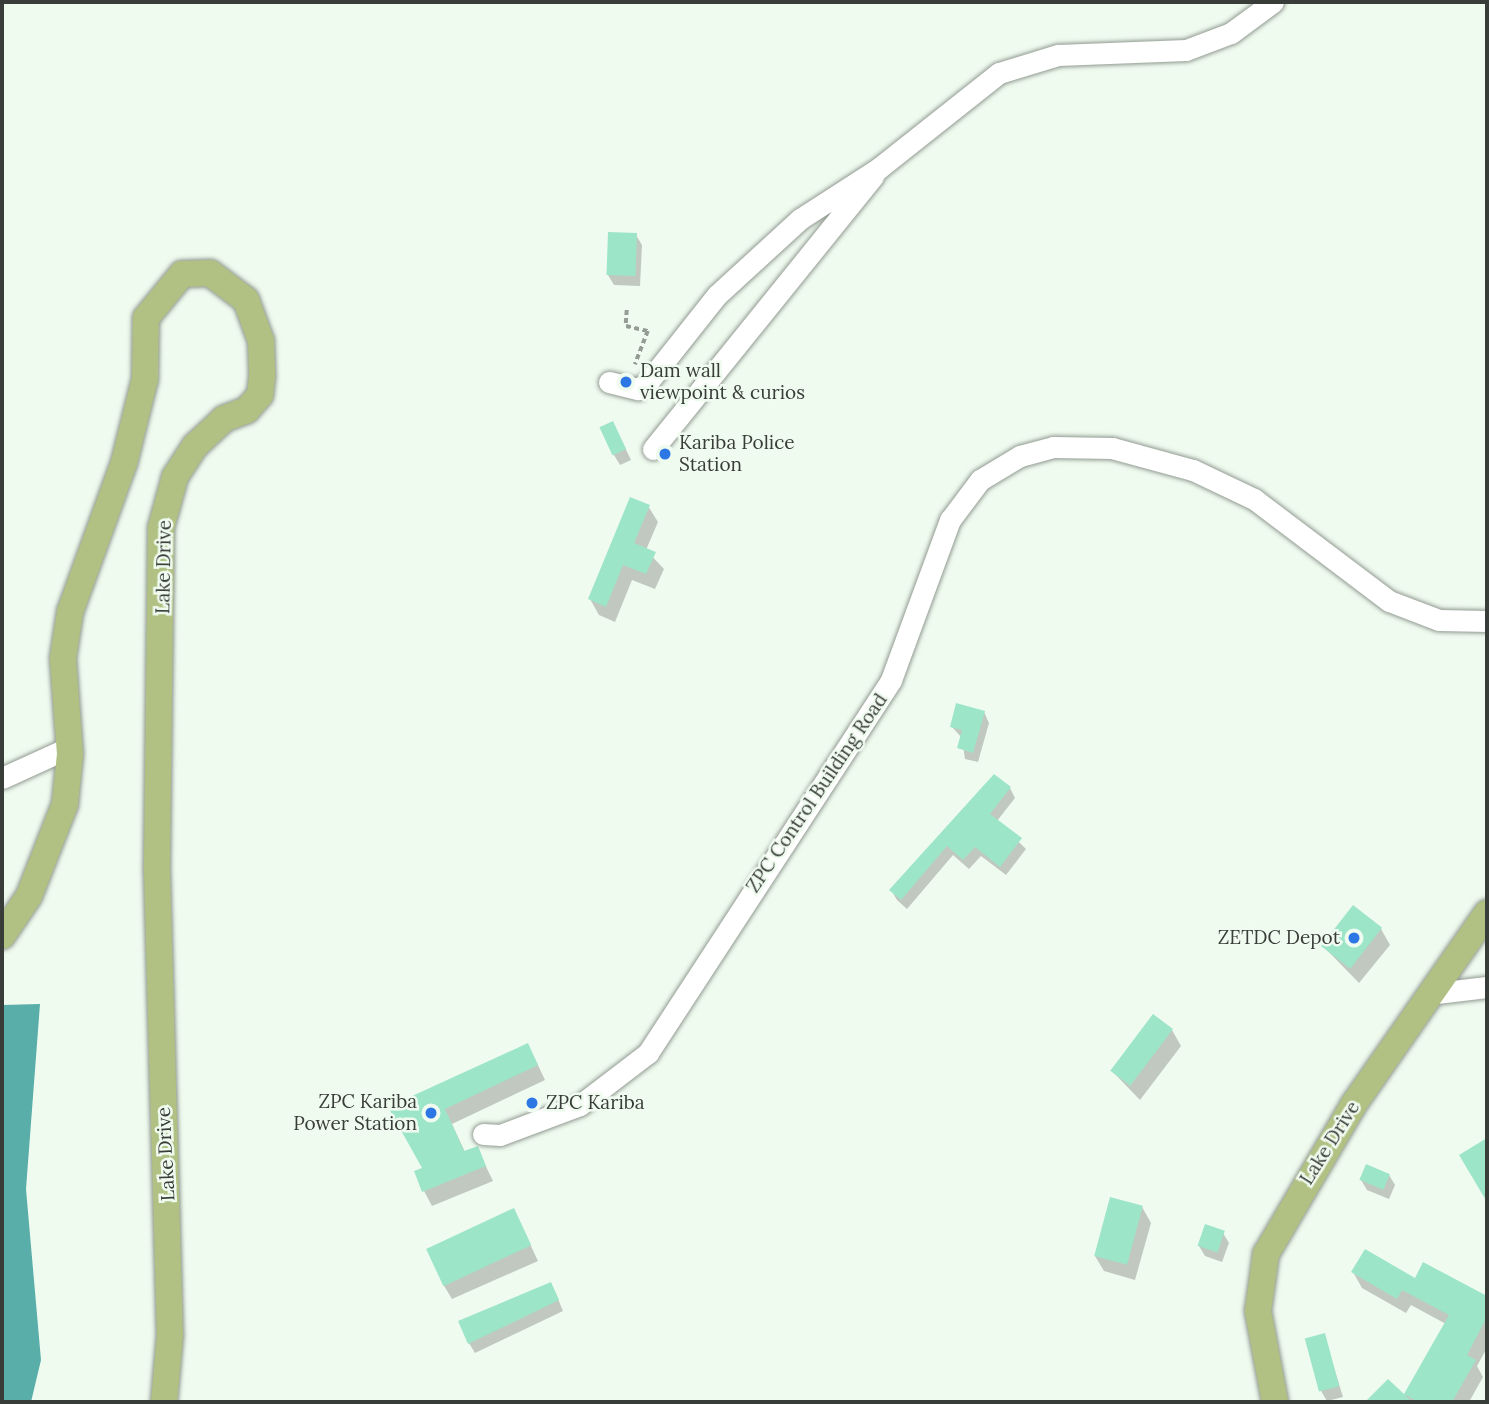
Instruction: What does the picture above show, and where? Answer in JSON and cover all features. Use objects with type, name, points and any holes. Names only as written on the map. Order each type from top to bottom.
[{"type":"main road","name":"Lake Drive","points":[[2,936],[29,896],[65,804],[70,747],[63,658],[70,612],[124,463],[145,379],[146,318],[182,274],[210,273],[246,300],[261,341],[262,377],[260,395],[247,410],[224,419],[195,446],[176,477],[161,528],[157,873],[170,1335],[164,1402]]},
{"type":"main road","name":"Lake Drive","points":[[1275,1402],[1258,1311],[1266,1254],[1428,994],[1487,913]]},
{"type":"street","points":[[609,382],[638,389],[717,295],[781,236],[879,167],[999,73],[1058,55],[1186,50],[1231,33],[1273,2]]},
{"type":"street","points":[[653,449],[879,167]]},
{"type":"street","name":"ZPC Control Building Road","points":[[483,1134],[500,1135],[580,1105],[648,1054],[761,871],[891,680],[950,520],[980,480],[1020,456],[1054,447],[1112,448],[1193,470],[1254,499],[1389,601],[1439,620],[1487,621]]},
{"type":"street","points":[[2,778],[70,747]]},
{"type":"street","points":[[1428,994],[1487,987]]},
{"type":"path","points":[[627,310],[626,326],[649,331],[635,362],[638,389]]},
{"type":"water","points":[[40,1004],[26,1189],[41,1360],[31,1402],[2,1402],[2,1005]]},
{"type":"building","points":[[608,232],[637,233],[635,276],[606,275]]},
{"type":"building","points":[[613,421],[626,449],[613,455],[599,427]]},
{"type":"building","points":[[630,497],[650,505],[634,543],[656,552],[646,574],[623,565],[606,607],[588,599]]},
{"type":"building","points":[[956,703],[985,711],[973,753],[957,748],[962,730],[950,727]]},
{"type":"building","points":[[994,774],[1011,787],[990,814],[1022,838],[1000,867],[975,847],[963,860],[947,846],[901,900],[889,890]]},
{"type":"building","points":[[1353,905],[1382,928],[1350,969],[1321,946]]},
{"type":"building","points":[[1153,1014],[1173,1029],[1130,1086],[1110,1071]]},
{"type":"building","points":[[528,1043],[538,1065],[445,1109],[464,1151],[478,1146],[486,1166],[422,1192],[414,1171],[422,1168],[388,1107]]},
{"type":"building","points":[[1487,1138],[1487,1202],[1459,1155]]},
{"type":"building","points":[[1366,1164],[1390,1174],[1383,1190],[1359,1180]]},
{"type":"building","points":[[1110,1197],[1143,1206],[1127,1265],[1094,1256]]},
{"type":"building","points":[[514,1208],[531,1245],[443,1286],[426,1249]]},
{"type":"building","points":[[1205,1224],[1225,1231],[1217,1253],[1198,1246]]},
{"type":"building","points":[[1365,1249],[1415,1278],[1423,1262],[1487,1296],[1487,1317],[1467,1355],[1476,1360],[1452,1402],[1418,1402],[1404,1394],[1449,1315],[1402,1290],[1397,1299],[1351,1272]]},
{"type":"building","points":[[551,1282],[559,1300],[468,1344],[458,1321]]},
{"type":"building","points":[[1325,1333],[1339,1386],[1319,1392],[1305,1338]]},
{"type":"building","points":[[1388,1379],[1412,1402],[1365,1402]]},
{"type":"place","name":"Dam wall viewpoint & curios","points":[[626,382]]},
{"type":"place","name":"Kariba Police Station","points":[[665,454]]},
{"type":"place","name":"ZETDC Depot","points":[[1354,938]]},
{"type":"place","name":"ZPC Kariba","points":[[532,1103]]},
{"type":"place","name":"ZPC Kariba Power Station","points":[[431,1113]]}]
